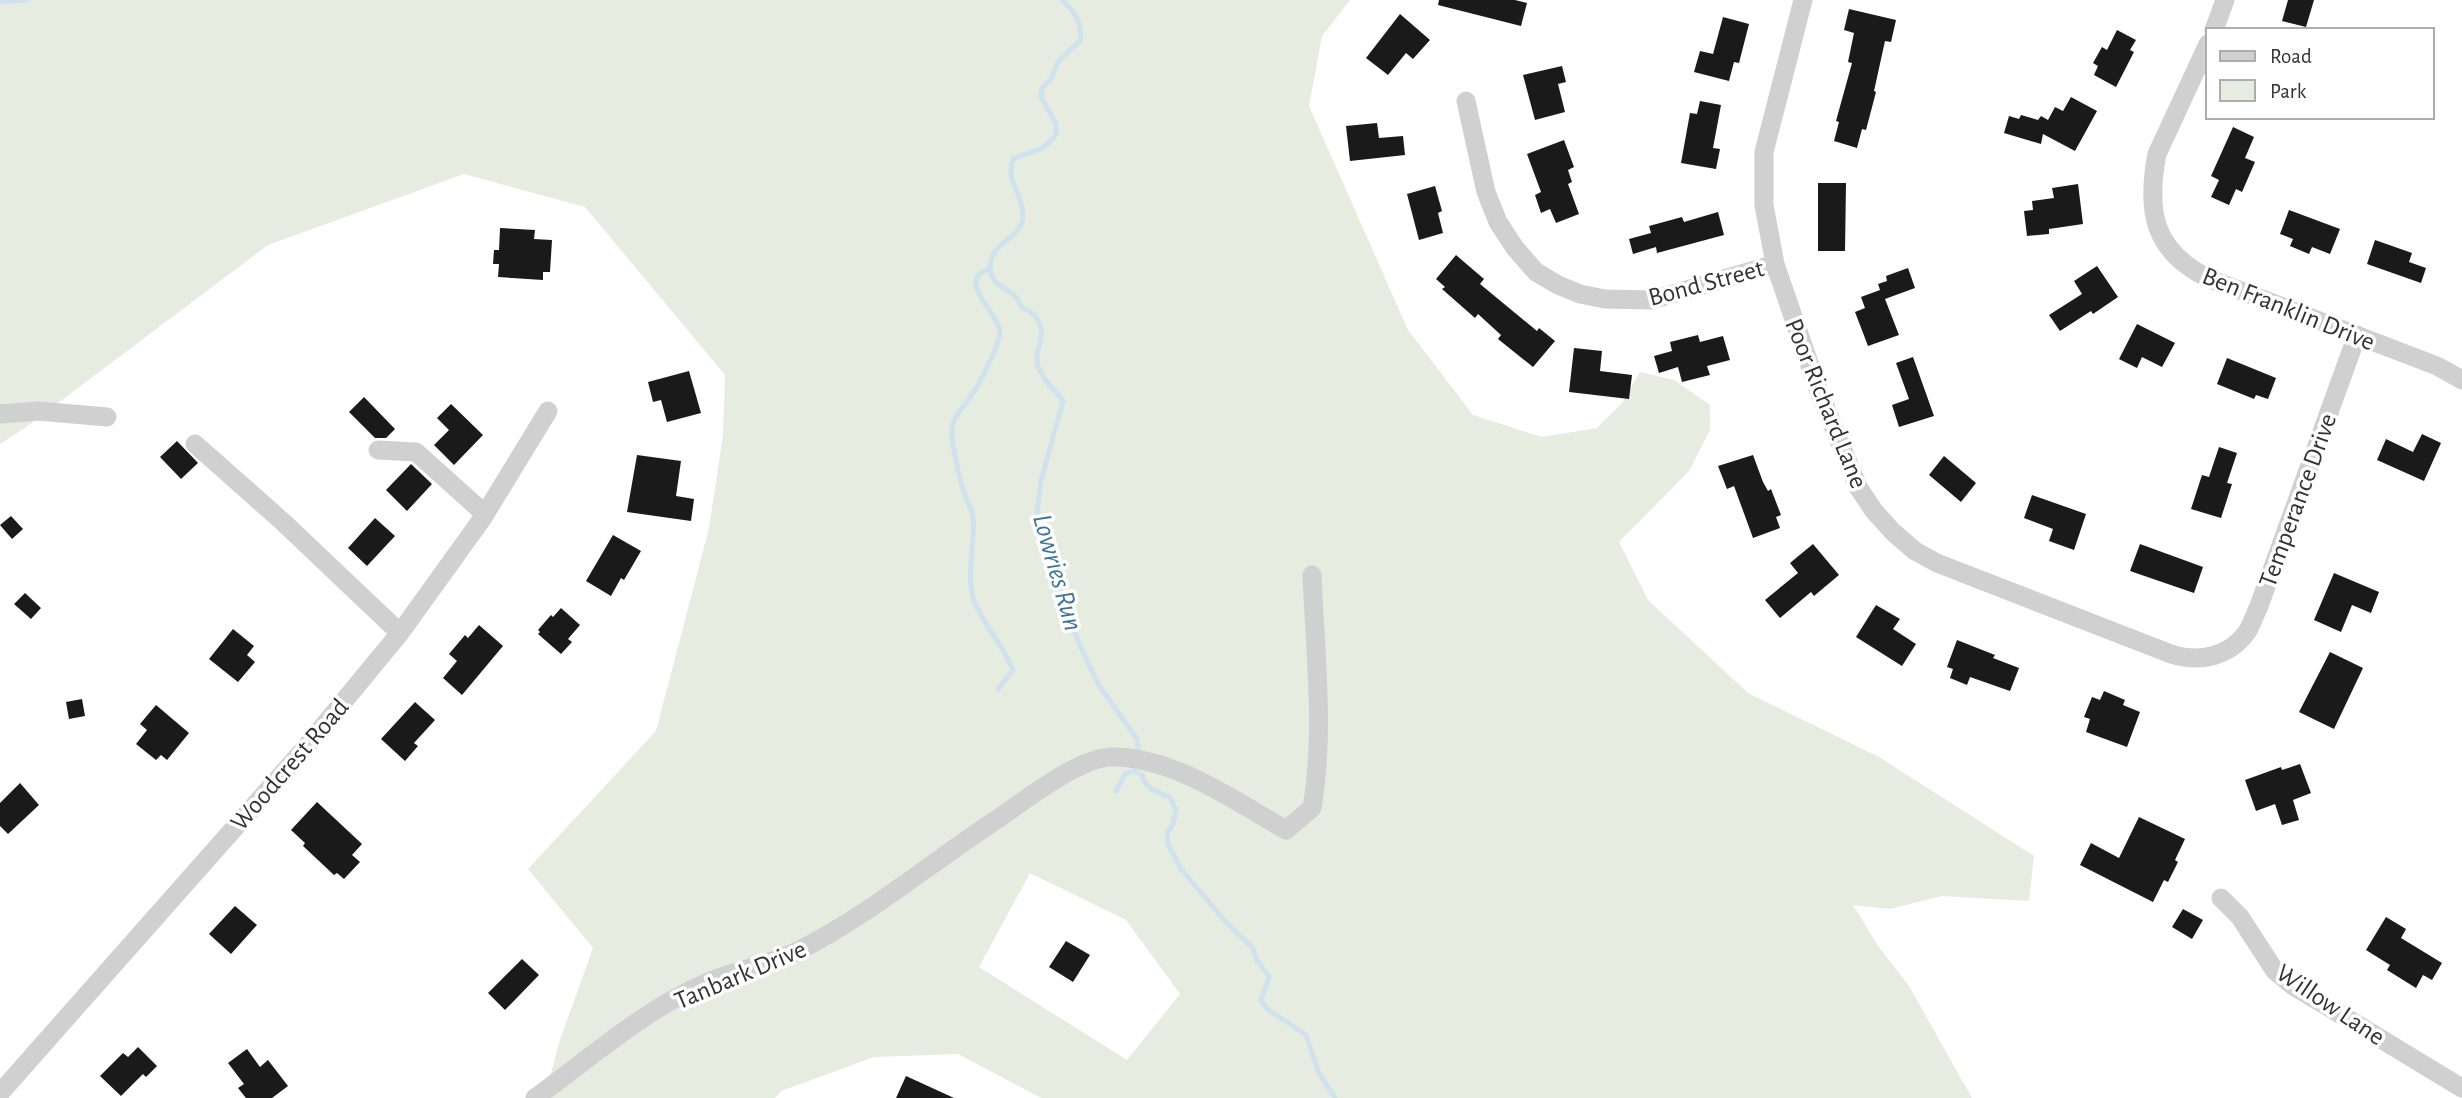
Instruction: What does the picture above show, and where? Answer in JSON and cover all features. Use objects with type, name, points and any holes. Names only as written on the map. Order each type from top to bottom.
[{"type":"street","name":"Poor Richard Lane","points":[[1803,0],[1765,152],[1764,205],[1775,264],[1818,389],[1858,487],[1874,512],[1900,538],[1915,551],[1937,563],[2171,654],[2189,659],[2220,654]]},
{"type":"street","points":[[2215,28],[2225,0]]},
{"type":"street","name":"Ben Franklin Drive","points":[[2206,48],[2158,155],[2151,206],[2161,233],[2179,260],[2194,271],[2231,288],[2437,366],[2462,380]]},
{"type":"street","name":"Bond Street","points":[[1466,101],[1486,192],[1498,222],[1515,248],[1536,272],[1558,285],[1580,294],[1605,299],[1652,300],[1775,264]]},
{"type":"street","name":"Temperance Drive","points":[[2220,654],[2248,631],[2259,606],[2357,335]]},
{"type":"street","points":[[0,414],[38,411],[107,417]]},
{"type":"street","name":"Woodcrest Road","points":[[0,1093],[306,747],[400,633],[485,514],[548,411]]},
{"type":"street","points":[[195,444],[400,633]]},
{"type":"street","points":[[377,450],[416,452],[485,514]]},
{"type":"street","name":"Tanbark Drive","points":[[535,1098],[654,1011],[706,983],[799,951],[880,903],[938,859],[1068,771],[1109,757],[1147,760],[1192,778],[1286,830],[1312,808],[1320,740],[1312,575]]},
{"type":"street","name":"Willow Lane","points":[[2221,898],[2240,917],[2275,971],[2292,985],[2462,1088]]},
{"type":"green space","points":[[0,0],[1350,0],[1322,36],[1309,106],[1408,330],[1473,415],[1542,437],[1597,428],[1622,403],[1640,372],[1674,380],[1710,405],[1710,430],[1689,471],[1619,542],[1648,600],[1748,693],[1879,757],[2034,856],[2029,901],[1942,896],[1890,909],[1853,905],[1878,946],[1909,986],[1972,1098],[1041,1098],[958,1054],[874,1057],[781,1091],[775,1098],[544,1098],[560,1040],[593,948],[528,869],[656,731],[709,528],[723,435],[725,375],[585,207],[464,174],[268,245],[0,444]],"holes":[[[1030,873],[1126,920],[1180,994],[1127,1060],[979,967]]]},
{"type":"building","points":[[1439,0],[1515,0],[1527,3],[1521,26],[1438,5]]},
{"type":"building","points":[[2288,0],[2314,0],[2306,27],[2282,21]]},
{"type":"building","points":[[1849,9],[1896,20],[1891,42],[1885,41],[1874,91],[1876,92],[1866,130],[1862,129],[1857,148],[1834,141],[1839,122],[1836,121],[1852,63],[1848,62],[1854,33],[1844,30]]},
{"type":"building","points":[[1400,14],[1430,40],[1413,59],[1406,53],[1388,75],[1366,58]]},
{"type":"building","points":[[1723,17],[1749,24],[1739,63],[1734,62],[1729,81],[1694,72],[1700,51],[1713,54]]},
{"type":"building","points":[[2117,30],[2136,40],[2130,50],[2134,52],[2116,87],[2094,75],[2098,66],[2093,63],[2102,47],[2107,50]]},
{"type":"building","points":[[1562,66],[1566,82],[1558,84],[1565,112],[1535,120],[1523,75]]},
{"type":"building","points":[[2071,97],[2097,111],[2075,151],[2043,134],[2041,144],[2004,133],[2009,116],[2019,119],[2021,115],[2038,120],[2041,116],[2048,120],[2055,107],[2063,111]]},
{"type":"building","points":[[1700,101],[1721,105],[1713,148],[1720,149],[1716,169],[1681,163],[1690,113],[1697,114]]},
{"type":"building","points":[[1377,123],[1379,138],[1403,136],[1405,155],[1350,161],[1346,126]]},
{"type":"building","points":[[2233,127],[2254,137],[2245,158],[2255,162],[2242,192],[2236,189],[2229,205],[2211,197],[2219,180],[2211,176]]},
{"type":"building","points":[[1564,140],[1574,167],[1568,170],[1572,182],[1568,184],[1579,214],[1556,223],[1550,209],[1541,213],[1535,195],[1541,192],[1527,154]]},
{"type":"building","points":[[1818,183],[1846,183],[1845,251],[1818,251]]},
{"type":"building","points":[[2078,184],[2083,224],[2049,229],[2049,234],[2027,236],[2024,211],[2033,210],[2032,201],[2054,198],[2052,188]]},
{"type":"building","points":[[1435,186],[1442,211],[1438,213],[1443,233],[1419,240],[1407,194]]},
{"type":"building","points":[[2289,210],[2340,229],[2330,254],[2312,247],[2309,254],[2290,246],[2293,239],[2280,234]]},
{"type":"building","points":[[1718,212],[1724,235],[1657,253],[1656,247],[1633,254],[1629,239],[1651,233],[1649,226],[1682,217],[1684,222]]},
{"type":"building","points":[[500,228],[535,230],[534,239],[552,240],[550,272],[543,272],[543,280],[498,277],[499,264],[493,264],[494,250],[499,250]]},
{"type":"building","points":[[2375,240],[2412,253],[2409,262],[2426,268],[2421,283],[2367,264]]},
{"type":"building","points":[[1456,255],[1484,279],[1480,284],[1537,331],[1539,328],[1555,341],[1533,367],[1498,339],[1501,335],[1478,314],[1475,318],[1442,289],[1445,287],[1436,279]]},
{"type":"building","points":[[2097,266],[2118,297],[2060,331],[2049,315],[2082,294],[2074,281]]},
{"type":"building","points":[[1908,268],[1915,288],[1885,299],[1899,335],[1868,346],[1855,312],[1865,308],[1861,297],[1880,290],[1878,284],[1887,281],[1886,276]]},
{"type":"building","points":[[2137,324],[2175,343],[2162,367],[2142,357],[2137,368],[2119,359]]},
{"type":"building","points":[[1698,335],[1700,342],[1723,336],[1730,360],[1707,366],[1710,375],[1682,382],[1678,367],[1659,373],[1654,356],[1672,351],[1670,342]]},
{"type":"building","points":[[1574,348],[1602,351],[1600,371],[1632,375],[1629,399],[1569,392]]},
{"type":"building","points":[[1913,357],[1934,416],[1899,427],[1892,405],[1909,399],[1896,363]]},
{"type":"building","points":[[2227,358],[2276,378],[2268,399],[2256,395],[2254,399],[2217,384]]},
{"type":"building","points":[[689,371],[701,413],[667,422],[661,400],[653,402],[648,382]]},
{"type":"building","points":[[364,397],[395,429],[386,438],[375,438],[349,412]]},
{"type":"building","points":[[451,404],[483,435],[454,465],[434,445],[449,430],[437,418]]},
{"type":"building","points":[[2422,434],[2441,443],[2424,481],[2377,460],[2386,439],[2413,452]]},
{"type":"building","points":[[177,441],[198,463],[181,479],[160,457]]},
{"type":"building","points":[[2219,447],[2237,453],[2227,483],[2232,484],[2221,518],[2191,509],[2202,475],[2209,477]]},
{"type":"building","points":[[637,455],[681,461],[676,496],[694,499],[691,521],[627,512]]},
{"type":"building","points":[[1753,455],[1763,482],[1768,491],[1771,489],[1781,515],[1776,517],[1780,528],[1753,538],[1734,486],[1727,489],[1718,466]]},
{"type":"building","points":[[1944,456],[1976,483],[1961,502],[1929,475]]},
{"type":"building","points":[[411,464],[432,484],[407,511],[386,490]]},
{"type":"building","points":[[2032,495],[2086,514],[2074,550],[2049,541],[2053,529],[2024,518]]},
{"type":"building","points":[[11,516],[23,529],[12,539],[0,525]]},
{"type":"building","points":[[375,518],[395,536],[367,566],[348,548]]},
{"type":"building","points":[[613,535],[641,551],[611,596],[586,581]]},
{"type":"building","points":[[1813,544],[1839,575],[1814,596],[1811,592],[1780,618],[1765,600],[1798,573],[1790,563]]},
{"type":"building","points":[[2140,544],[2203,567],[2194,593],[2130,571]]},
{"type":"building","points":[[2334,573],[2379,592],[2371,613],[2352,605],[2341,632],[2314,620]]},
{"type":"building","points":[[25,593],[41,608],[31,619],[14,604]]},
{"type":"building","points":[[1876,605],[1900,619],[1893,629],[1916,644],[1902,666],[1856,637]]},
{"type":"building","points":[[561,608],[580,625],[568,639],[572,642],[561,654],[538,634],[538,630]]},
{"type":"building","points":[[479,625],[503,646],[462,695],[443,678],[457,661],[449,654],[465,635],[468,638]]},
{"type":"building","points":[[233,629],[254,646],[247,655],[255,662],[238,682],[209,659]]},
{"type":"building","points":[[1957,640],[2019,668],[2010,691],[1970,677],[1967,685],[1950,678],[1953,669],[1947,667]]},
{"type":"building","points":[[2330,652],[2363,668],[2334,729],[2299,712]]},
{"type":"building","points":[[2104,691],[2125,700],[2123,705],[2140,712],[2127,747],[2086,732],[2090,719],[2084,717],[2092,697],[2100,700]]},
{"type":"building","points":[[82,699],[85,716],[69,719],[66,702]]},
{"type":"building","points":[[415,702],[435,720],[414,743],[418,746],[405,761],[381,739]]},
{"type":"building","points":[[156,705],[189,733],[167,760],[161,755],[156,760],[136,744],[147,730],[140,724]]},
{"type":"building","points":[[2300,764],[2311,793],[2293,800],[2299,820],[2282,825],[2275,804],[2256,811],[2245,780],[2281,767],[2282,770]]},
{"type":"building","points":[[20,783],[39,805],[8,834],[0,826],[0,803]]},
{"type":"building","points":[[317,802],[362,844],[352,855],[360,862],[344,879],[337,873],[334,875],[303,846],[305,843],[291,830]]},
{"type":"building","points":[[2139,817],[2185,839],[2168,882],[2164,880],[2153,902],[2080,865],[2091,843],[2119,858]]},
{"type":"building","points":[[235,906],[257,925],[231,954],[209,934]]},
{"type":"building","points":[[2183,909],[2203,920],[2192,939],[2172,927]]},
{"type":"building","points":[[2386,917],[2406,929],[2401,938],[2442,963],[2432,980],[2423,975],[2416,988],[2387,970],[2390,965],[2366,950]]},
{"type":"building","points":[[1066,941],[1090,955],[1073,982],[1049,967]]},
{"type":"building","points":[[522,959],[539,975],[505,1010],[488,993]]},
{"type":"building","points":[[138,1047],[157,1066],[146,1077],[143,1074],[121,1096],[100,1076],[123,1053],[128,1057]]},
{"type":"building","points":[[247,1049],[260,1067],[268,1060],[288,1086],[272,1098],[246,1098],[238,1088],[244,1084],[228,1063]]},
{"type":"building","points":[[906,1076],[954,1098],[896,1098]]},
{"type":"waterway","points":[[0,2],[28,0]]},
{"type":"waterway","name":"Lowries Run","points":[[1062,0],[1076,17],[1081,40],[1058,62],[1051,79],[1042,88],[1041,97],[1055,122],[1057,133],[1042,148],[1013,159],[1011,174],[1022,207],[1022,223],[996,251],[990,267],[996,282],[1016,297],[1022,307],[1034,314],[1041,329],[1038,366],[1063,401],[1041,481],[1037,513],[1057,559],[1062,601],[1082,650],[1098,684],[1137,739],[1139,754]]},
{"type":"waterway","points":[[990,269],[980,274],[976,281],[977,289],[999,326],[1000,334],[975,391],[955,419],[952,434],[961,482],[973,516],[971,591],[983,619],[1013,670],[998,689]]},
{"type":"waterway","name":"Lowries Run","points":[[1134,771],[1142,775],[1152,789],[1170,797],[1176,810],[1173,824],[1167,833],[1168,844],[1181,869],[1225,921],[1253,948],[1256,959],[1269,977],[1261,1000],[1267,1009],[1306,1035],[1319,1073],[1335,1098]]},
{"type":"waterway","points":[[1116,791],[1125,774],[1134,771]]}]
